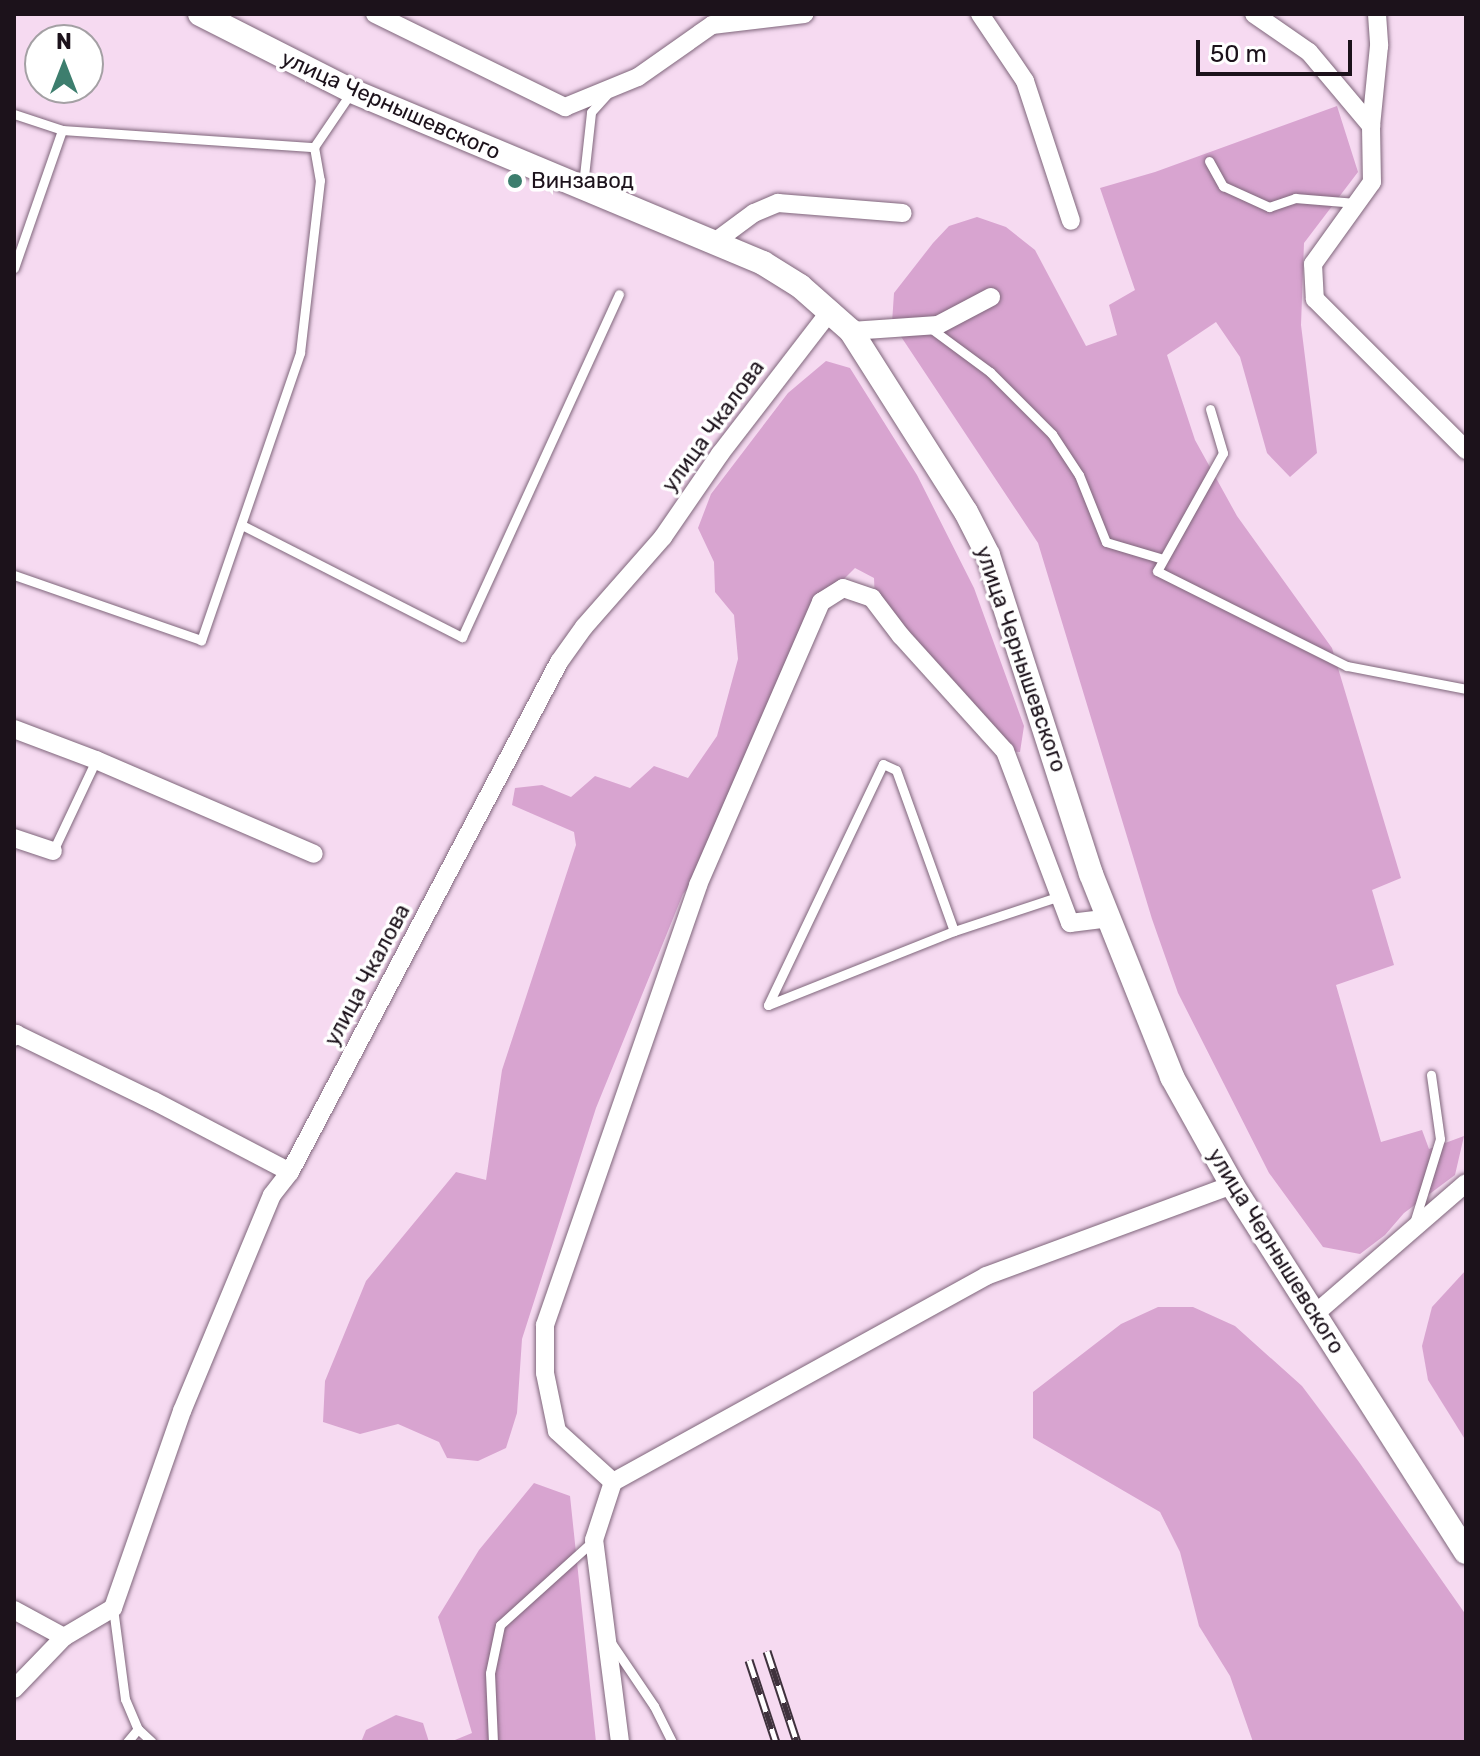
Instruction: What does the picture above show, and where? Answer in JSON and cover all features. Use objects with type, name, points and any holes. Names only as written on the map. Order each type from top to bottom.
[{"type":"main road","name":"улица Чернышевского","points":[[200,14],[352,91],[763,263],[831,310],[851,331],[959,501],[988,555],[1108,918],[1172,1077],[1232,1185],[1466,1552]]},
{"type":"street","points":[[375,14],[565,107],[638,77],[712,25],[804,14]]},
{"type":"street","points":[[980,14],[1025,81],[1071,221]]},
{"type":"street","points":[[1254,14],[1309,52],[1371,126]]},
{"type":"street","points":[[1377,14],[1379,46],[1371,126],[1372,182],[1313,264],[1315,299],[1466,450]]},
{"type":"street","points":[[716,241],[754,213],[778,203],[903,213]]},
{"type":"street","points":[[851,331],[938,325],[991,297]]},
{"type":"street","name":"улица Чкалова","points":[[113,1608],[182,1411],[272,1195],[290,1172],[559,662],[584,627],[663,537],[720,454],[831,310]]},
{"type":"street","points":[[613,1482],[557,1431],[545,1373],[545,1325],[698,885],[821,602],[843,588],[872,598],[901,636],[1005,751],[1070,923],[1108,918]]},
{"type":"street","points":[[14,729],[96,760],[314,854]]},
{"type":"street","points":[[14,838],[53,851]]},
{"type":"street","points":[[14,1037],[16,1034],[154,1101],[290,1172]]},
{"type":"street","points":[[1316,1313],[1466,1183]]},
{"type":"street","points":[[620,1742],[594,1540],[613,1482],[986,1276],[1232,1185]]},
{"type":"street","points":[[14,1689],[64,1637],[113,1608]]},
{"type":"street","points":[[14,1610],[64,1637]]},
{"type":"lane","points":[[583,188],[591,112],[613,87]]},
{"type":"lane","points":[[14,575],[201,640],[300,353],[320,180],[314,147],[352,91]]},
{"type":"lane","points":[[14,114],[62,130],[314,147]]},
{"type":"lane","points":[[14,268],[62,130]]},
{"type":"lane","points":[[1209,161],[1223,186],[1269,207],[1295,198],[1357,203]]},
{"type":"lane","points":[[242,525],[462,637],[619,294]]},
{"type":"lane","points":[[927,326],[990,372],[1052,434],[1079,475],[1106,542],[1163,559]]},
{"type":"lane","points":[[1210,409],[1223,453],[1157,571],[1347,666],[1466,689]]},
{"type":"lane","points":[[53,851],[96,760]]},
{"type":"lane","points":[[954,931],[896,770],[883,764],[768,1005],[954,931],[1060,896]]},
{"type":"lane","points":[[1413,1231],[1440,1139],[1431,1075]]},
{"type":"lane","points":[[493,1742],[490,1673],[500,1625],[594,1540]]},
{"type":"lane","points":[[113,1608],[125,1699],[138,1729],[152,1742]]},
{"type":"lane","points":[[608,1638],[654,1706],[672,1742]]},
{"type":"lane","points":[[127,1742],[138,1729]]},
{"type":"shaded area","points":[[1337,106],[1358,172],[1304,243],[1301,325],[1317,453],[1290,477],[1267,453],[1240,357],[1216,322],[1167,355],[1195,440],[1237,516],[1332,648],[1401,878],[1372,890],[1394,965],[1336,985],[1381,1142],[1422,1130],[1429,1149],[1464,1136],[1455,1175],[1404,1213],[1385,1235],[1360,1254],[1323,1247],[1269,1173],[1178,993],[1152,919],[1038,543],[892,323],[894,293],[933,243],[949,226],[977,217],[1006,227],[1035,250],[1086,346],[1117,335],[1109,305],[1135,290],[1100,188],[1155,172]]},
{"type":"shaded area","points":[[826,361],[850,368],[917,475],[974,588],[1024,726],[1020,752],[1005,751],[875,602],[874,578],[855,568],[821,602],[705,868],[683,894],[596,1108],[522,1339],[517,1413],[506,1448],[478,1461],[447,1458],[439,1442],[398,1424],[360,1434],[323,1422],[325,1381],[366,1281],[456,1172],[486,1180],[502,1070],[576,845],[574,832],[512,805],[515,788],[542,785],[571,797],[595,776],[630,788],[654,766],[688,778],[717,736],[738,659],[734,615],[715,592],[714,562],[698,528],[711,494],[788,393]]},
{"type":"shaded area","points":[[1466,1270],[1466,1441],[1428,1380],[1422,1346],[1432,1307]]},
{"type":"shaded area","points":[[1158,1307],[1193,1307],[1235,1326],[1302,1386],[1359,1462],[1466,1615],[1466,1742],[1253,1742],[1230,1676],[1199,1626],[1180,1552],[1160,1512],[1033,1438],[1033,1392],[1121,1324]]},
{"type":"shaded area","points":[[534,1483],[570,1496],[596,1742],[450,1742],[472,1733],[438,1617],[479,1550]]},
{"type":"shaded area","points":[[396,1715],[423,1723],[429,1742],[361,1742],[366,1730]]},
{"type":"railway","points":[[767,1651],[797,1742]]},
{"type":"railway","points":[[749,1660],[776,1742]]},
{"type":"place","name":"Винзавод","points":[[515,181]]}]
